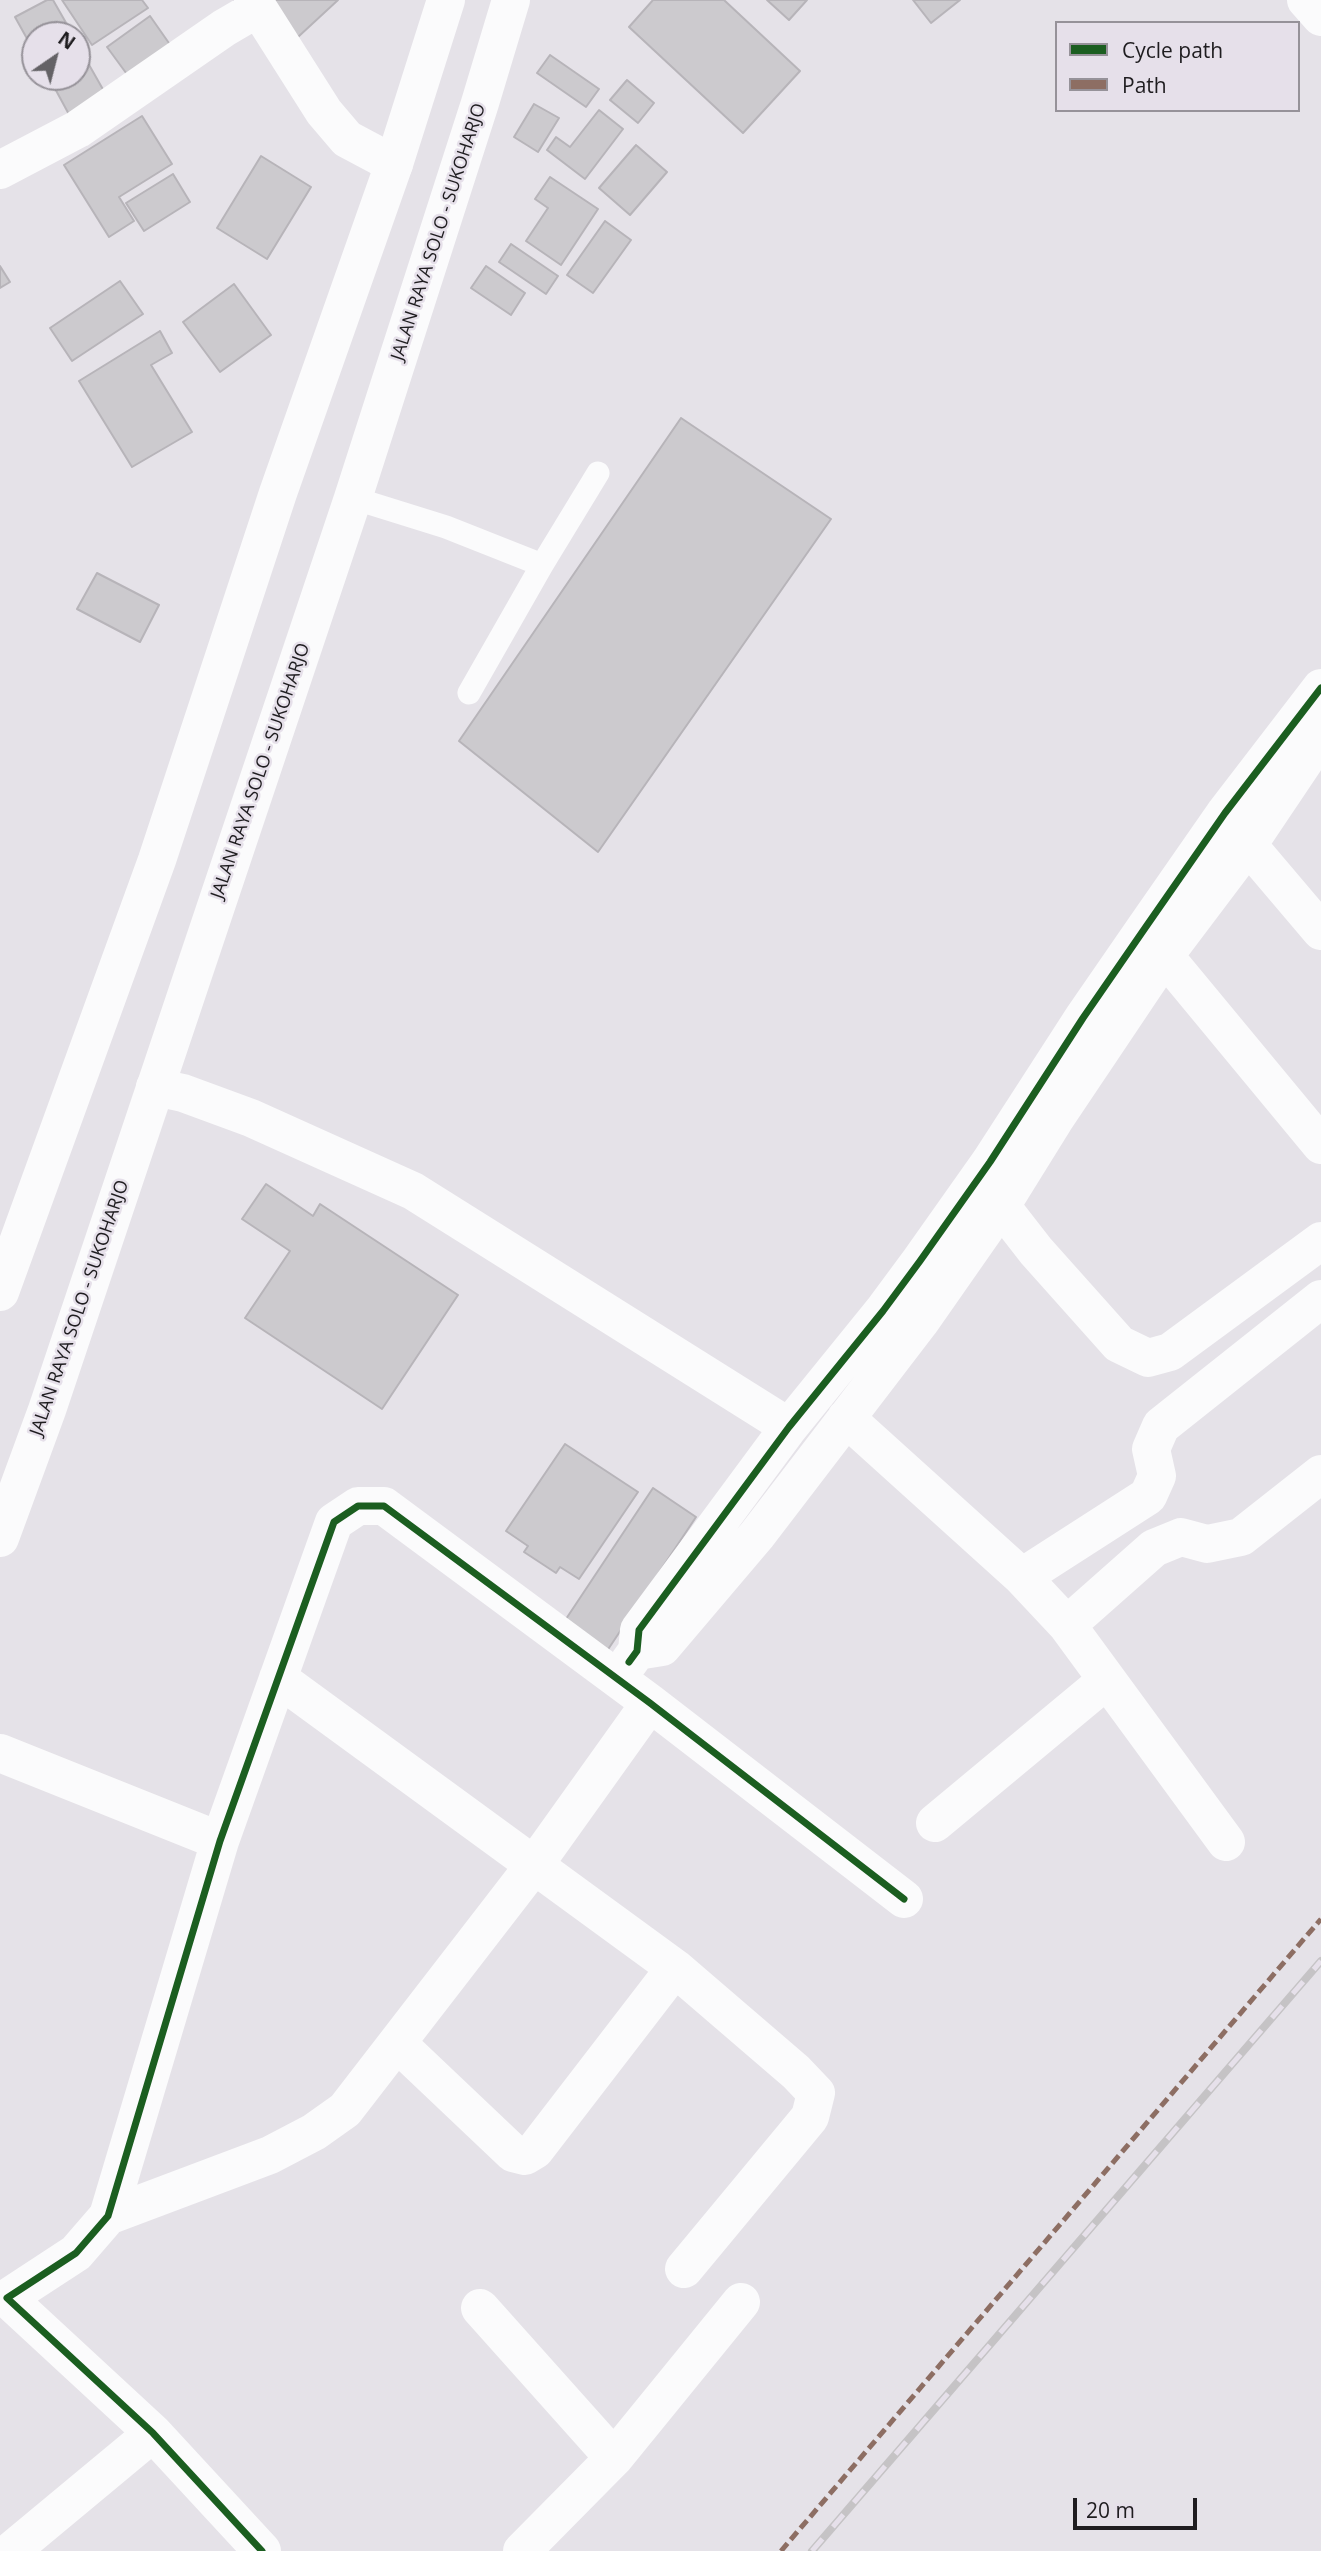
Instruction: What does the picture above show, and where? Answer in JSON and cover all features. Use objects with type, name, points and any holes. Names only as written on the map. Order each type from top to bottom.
[{"type":"street","points":[[0,1292],[157,860],[278,493],[372,152],[446,0]]},
{"type":"street","name":"JALAN RAYA SOLO - SUKOHARJO","points":[[0,1538],[169,1090],[369,503],[511,0]]},
{"type":"street","points":[[1306,0],[1321,17]]},
{"type":"street","points":[[0,170],[78,129],[255,4],[312,96],[372,152]]},
{"type":"street","points":[[1321,688],[1225,813],[1154,943],[1055,1119],[1001,1206],[920,1322],[757,1535],[662,1647],[633,1656],[639,1630],[789,1427],[883,1311],[1154,943],[1248,845],[1321,736]]},
{"type":"street","points":[[1225,813],[1248,845],[1321,931]]},
{"type":"street","points":[[1154,943],[1321,1145]]},
{"type":"street","points":[[169,1090],[251,1118],[413,1191],[789,1427]]},
{"type":"street","points":[[1001,1206],[1036,1251],[1119,1344],[1148,1358],[1170,1352],[1321,1241]]},
{"type":"street","points":[[1022,1577],[1148,1496],[1157,1476],[1151,1449],[1161,1426],[1321,1299]]},
{"type":"street","points":[[846,1418],[1022,1577],[1067,1625],[1226,1842]]},
{"type":"street","points":[[1067,1625],[1154,1548],[1181,1537],[1207,1544],[1241,1537],[1321,1474]]},
{"type":"street","points":[[262,2551],[153,2433],[4,2296],[76,2253],[108,2216],[220,1841],[334,1522],[358,1506],[384,1506],[650,1703],[904,1899]]},
{"type":"street","points":[[278,1678],[675,1968],[796,2072],[816,2093],[810,2117],[684,2269]]},
{"type":"street","points":[[935,1823],[1107,1680]]},
{"type":"street","points":[[108,2216],[270,2155],[314,2132],[345,2110],[535,1864],[650,1703]]},
{"type":"street","points":[[0,1753],[220,1841]]},
{"type":"street","points":[[397,2043],[513,2153],[524,2156],[535,2150],[675,1968]]},
{"type":"street","points":[[522,2551],[614,2458],[741,2302]]},
{"type":"street","points":[[480,2308],[614,2458]]},
{"type":"street","points":[[11,2551],[153,2433]]},
{"type":"lane","points":[[469,693],[598,473]]},
{"type":"lane","points":[[369,503],[446,527],[542,565]]},
{"type":"building","points":[[47,0],[53,0],[65,21],[21,21],[21,28],[15,17]]},
{"type":"building","points":[[62,0],[142,0],[148,8],[92,45],[91,21],[76,21]]},
{"type":"building","points":[[265,0],[338,0],[298,37]]},
{"type":"building","points":[[653,0],[724,0],[800,71],[743,133],[629,27]]},
{"type":"building","points":[[767,0],[807,0],[789,20]]},
{"type":"building","points":[[913,0],[960,0],[931,23]]},
{"type":"building","points":[[150,16],[171,46],[129,77],[107,47]]},
{"type":"building","points":[[550,55],[599,89],[586,107],[537,73]]},
{"type":"building","points":[[91,68],[109,100],[72,120],[56,91],[91,91]]},
{"type":"building","points":[[627,80],[654,103],[638,123],[610,100]]},
{"type":"building","points":[[534,104],[559,118],[538,152],[514,137]]},
{"type":"building","points":[[599,110],[623,129],[585,179],[547,150],[556,137],[570,147]]},
{"type":"building","points":[[142,116],[172,164],[119,197],[134,221],[109,237],[64,165]]},
{"type":"building","points":[[636,145],[667,172],[630,215],[599,188]]},
{"type":"building","points":[[261,156],[311,187],[267,259],[217,228]]},
{"type":"building","points":[[173,174],[190,202],[144,231],[126,203]]},
{"type":"building","points":[[550,177],[598,209],[561,265],[526,241],[548,208],[535,199]]},
{"type":"building","points":[[605,221],[631,240],[593,293],[567,275]]},
{"type":"building","points":[[511,244],[558,276],[546,294],[499,262]]},
{"type":"building","points":[[0,266],[10,282],[0,288]]},
{"type":"building","points":[[486,266],[525,293],[511,315],[471,288]]},
{"type":"building","points":[[120,281],[143,314],[72,361],[50,328]]},
{"type":"building","points":[[234,284],[271,335],[220,372],[183,322]]},
{"type":"building","points":[[160,331],[172,353],[151,365],[192,432],[132,467],[79,381]]},
{"type":"building","points":[[681,418],[831,519],[598,852],[459,741]]},
{"type":"building","points":[[97,573],[159,605],[140,642],[77,609]]},
{"type":"building","points":[[266,1184],[313,1216],[320,1204],[458,1295],[382,1409],[245,1318],[290,1251],[242,1219]]},
{"type":"building","points":[[565,1444],[638,1492],[579,1579],[560,1567],[556,1573],[524,1552],[528,1546],[506,1531]]},
{"type":"building","points":[[653,1488],[696,1517],[601,1660],[558,1631]]},
{"type":"railway","points":[[812,2551],[1321,1961]]},
{"type":"marked path","points":[[781,2551],[1321,1919]]},
{"type":"cycle path","points":[[629,1662],[637,1651],[639,1630],[789,1427],[920,1261],[990,1162],[1083,1018],[1225,813],[1321,688]]},
{"type":"cycle path","points":[[262,2551],[153,2433],[7,2298],[76,2253],[108,2216],[220,1841],[334,1522],[358,1506],[384,1506],[650,1703],[904,1899]]}]
